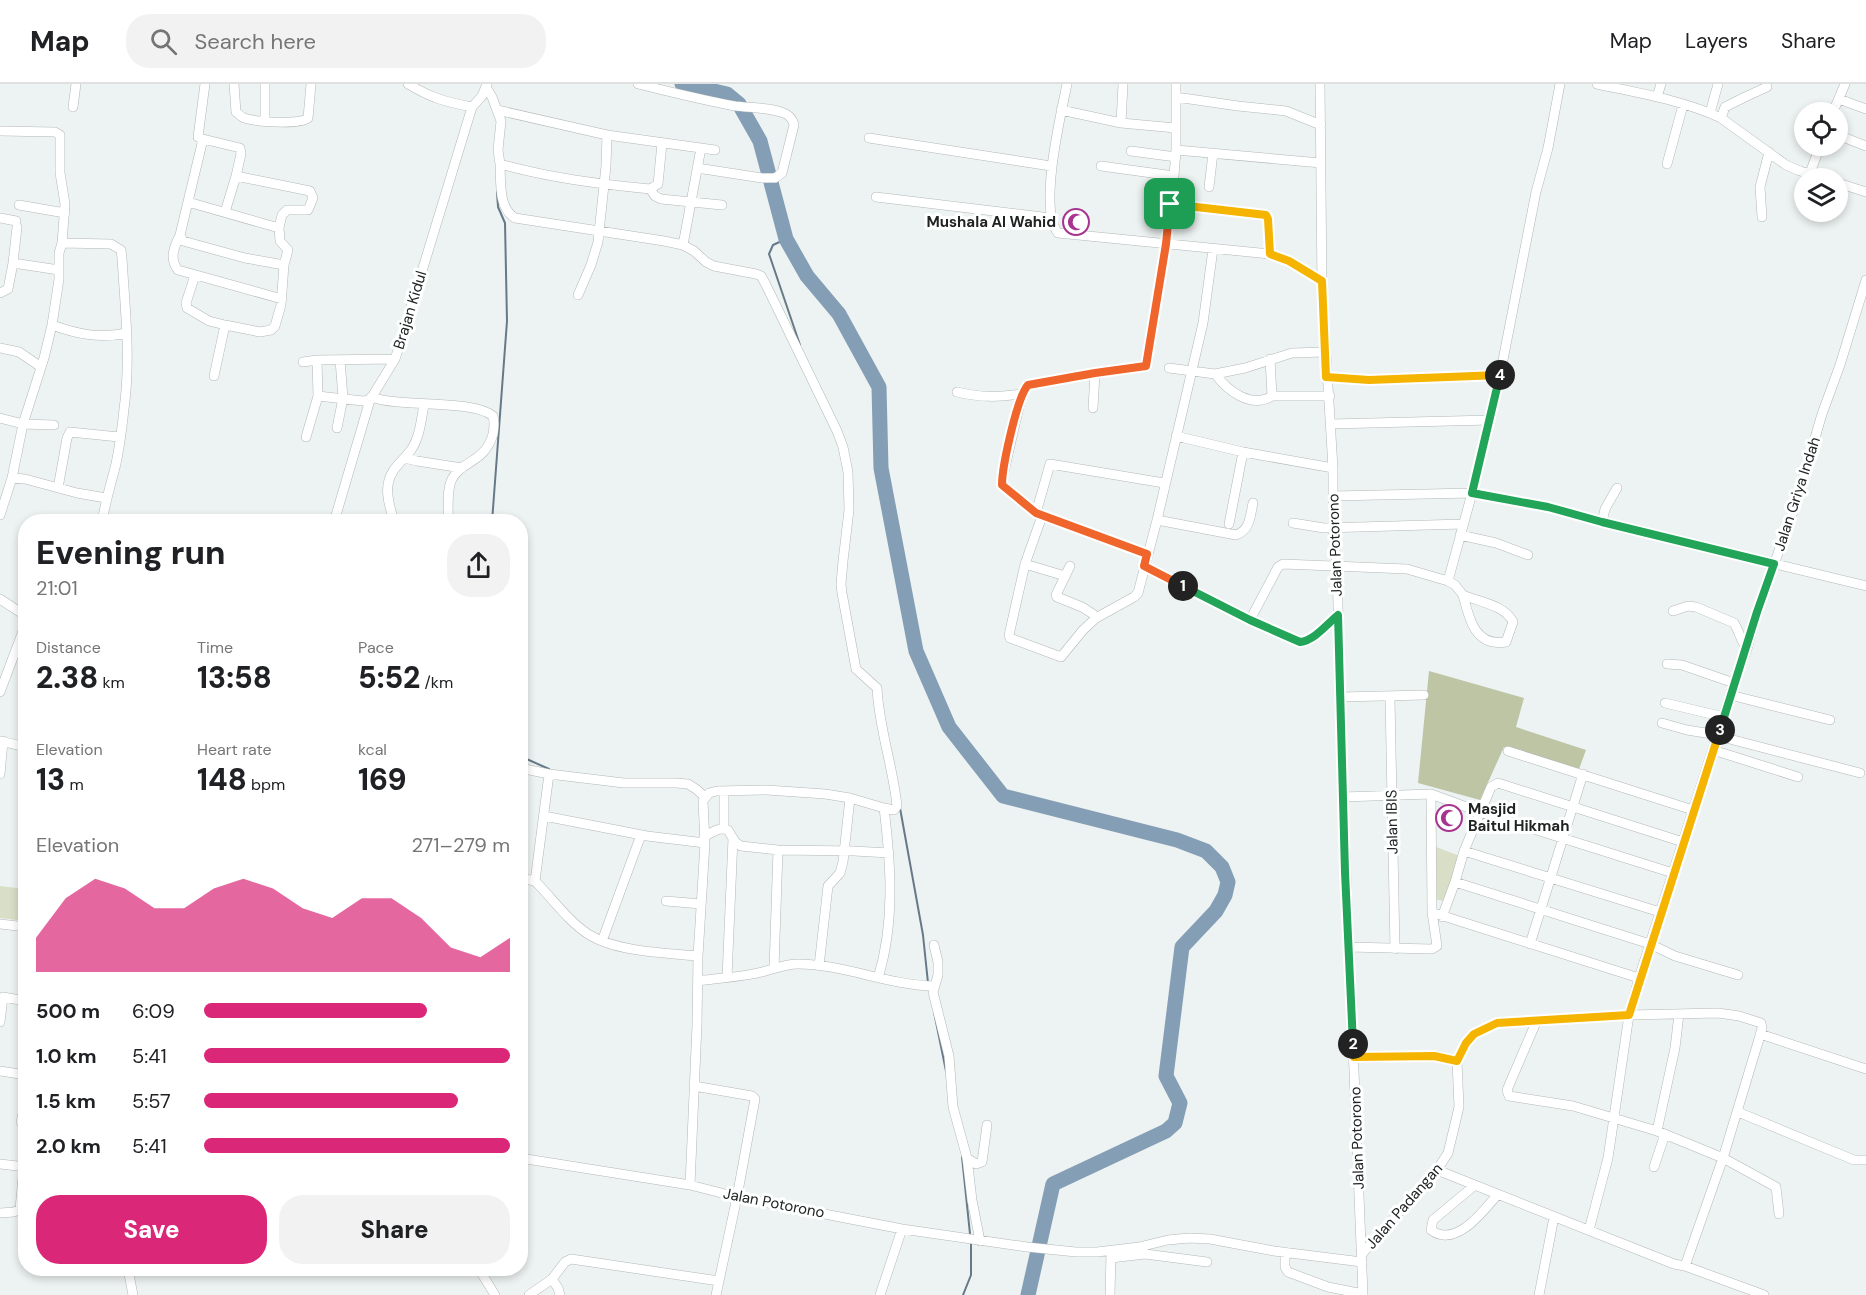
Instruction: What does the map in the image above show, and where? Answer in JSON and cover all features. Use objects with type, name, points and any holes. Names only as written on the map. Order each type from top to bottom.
[{"type":"street","points":[[73,107],[76,84]]},
{"type":"street","points":[[205,84],[198,137],[238,147],[241,150],[225,212]]},
{"type":"street","points":[[234,84],[238,114],[243,118],[292,123],[305,121],[309,114],[311,84]]},
{"type":"street","points":[[265,84],[265,120]]},
{"type":"street","points":[[408,84],[428,96],[448,103],[472,107]]},
{"type":"street","points":[[638,84],[675,94],[772,110],[786,114],[793,121],[794,125],[782,173],[778,177],[762,178],[697,168]]},
{"type":"street","points":[[1067,84],[1052,166],[1050,218],[1058,233],[1270,254],[1289,261],[1322,281]]},
{"type":"street","points":[[1121,123],[1123,84]]},
{"type":"street","points":[[1147,554],[1039,515],[1002,485],[1022,394],[1028,385],[1146,366],[1166,244],[1174,176],[1176,84]]},
{"type":"street","name":"Jalan Potorono","points":[[1320,84],[1322,281],[1333,468],[1348,947],[1364,1295]]},
{"type":"street","points":[[1448,581],[1490,420],[1560,84]]},
{"type":"street","points":[[1597,84],[1657,97],[1710,113],[1721,118],[1786,165],[1795,168]]},
{"type":"street","points":[[1657,97],[1661,84]]},
{"type":"street","points":[[1710,113],[1718,84]]},
{"type":"street","points":[[1838,102],[1845,84]]},
{"type":"street","points":[[1721,118],[1725,107],[1767,87]]},
{"type":"street","points":[[485,89],[501,121],[498,150],[502,193],[509,214],[515,218],[683,245],[714,266],[761,276],[800,352],[840,439],[848,472],[849,510],[840,584],[856,669],[877,688],[883,738],[897,806],[894,810],[825,794],[767,790],[724,791],[709,793],[705,797],[702,810],[705,840],[698,956],[699,981],[690,1185]]},
{"type":"street","name":"Brajan Kidul","points":[[336,514],[370,399],[395,359],[472,107],[485,89]]},
{"type":"street","points":[[1176,97],[1286,111],[1321,126]]},
{"type":"street","points":[[1839,99],[1866,109]]},
{"type":"street","points":[[1667,164],[1683,105]]},
{"type":"street","points":[[497,110],[607,135],[715,150]]},
{"type":"street","points":[[1062,111],[1121,123],[1176,128]]},
{"type":"street","points":[[0,131],[55,132],[60,135],[64,213],[52,325],[23,424],[12,478],[1,509]]},
{"type":"street","points":[[578,295],[598,242],[605,184],[607,135]]},
{"type":"street","points":[[869,138],[1052,166]]},
{"type":"street","points":[[202,139],[180,235],[174,247],[175,267],[178,270],[282,299]]},
{"type":"street","points":[[1848,139],[1866,146]]},
{"type":"street","points":[[500,164],[566,180],[650,189],[658,184],[662,143]]},
{"type":"street","points":[[683,245],[701,148]]},
{"type":"street","points":[[1131,151],[1213,153],[1322,163]]},
{"type":"street","points":[[1762,217],[1759,196],[1769,152]]},
{"type":"street","points":[[1209,187],[1213,153]]},
{"type":"street","points":[[1101,166],[1174,176]]},
{"type":"street","points":[[195,275],[186,303],[187,308],[209,321],[225,325],[260,332],[271,330],[275,326],[282,299],[284,265],[288,250],[280,241],[279,228],[282,215],[287,210],[308,210],[313,198],[312,193],[236,176]]},
{"type":"street","points":[[1848,186],[1866,192]]},
{"type":"street","points":[[650,189],[655,196],[661,199],[722,205]]},
{"type":"street","points":[[876,197],[1050,218]]},
{"type":"street","points":[[188,202],[279,228]]},
{"type":"street","points":[[1170,204],[1266,215],[1270,254]]},
{"type":"street","points":[[19,205],[64,213]]},
{"type":"street","points":[[0,218],[16,224],[14,263],[8,289],[0,293]]},
{"type":"street","points":[[180,235],[183,241],[245,258],[284,265]]},
{"type":"street","points":[[62,243],[111,244],[121,250],[127,333],[125,409],[115,467],[103,514]]},
{"type":"street","points":[[1164,483],[1050,464],[1025,564],[1010,638],[1061,657],[1096,618],[1138,593],[1203,323],[1213,249]]},
{"type":"street","points":[[14,263],[59,270]]},
{"type":"street","name":"Jalan Griya Indah","points":[[1590,1230],[1608,1158],[1629,1015],[1660,912],[1747,649],[1757,612],[1798,496],[1866,280]]},
{"type":"street","points":[[52,325],[69,331],[106,337],[127,333]]},
{"type":"street","points":[[214,376],[225,325]]},
{"type":"street","points":[[0,348],[19,351],[41,367]]},
{"type":"street","points":[[1169,368],[1215,374],[1245,368],[1292,353],[1326,352]]},
{"type":"street","points":[[303,363],[317,360],[395,359]]},
{"type":"street","points":[[1270,359],[1272,396]]},
{"type":"street","points":[[306,437],[318,396],[317,360]]},
{"type":"street","points":[[337,428],[343,398],[340,360]]},
{"type":"street","points":[[1093,408],[1095,373]]},
{"type":"street","points":[[1215,374],[1233,394],[1260,401],[1272,396],[1330,396]]},
{"type":"street","points":[[1326,377],[1369,380],[1500,375]]},
{"type":"street","points":[[957,392],[980,397],[1022,394]]},
{"type":"street","points":[[318,396],[473,408],[486,411],[493,416],[495,425],[488,448],[476,460],[462,468],[452,479],[448,514]]},
{"type":"street","points":[[391,514],[387,485],[397,464],[416,440],[424,405]]},
{"type":"street","points":[[0,418],[23,424],[54,425]]},
{"type":"street","points":[[1331,424],[1490,420]]},
{"type":"street","points":[[58,488],[70,432],[119,437]]},
{"type":"street","points":[[1176,436],[1243,452],[1333,468]]},
{"type":"street","points":[[1229,524],[1243,452]]},
{"type":"street","points":[[404,458],[462,468]]},
{"type":"street","points":[[12,478],[106,498]]},
{"type":"street","points":[[1602,522],[1605,509],[1617,488]]},
{"type":"street","points":[[1333,496],[1472,493],[1548,507],[1866,586]]},
{"type":"street","points":[[1157,520],[1236,535],[1244,532],[1248,526],[1253,503]]},
{"type":"street","points":[[1293,524],[1334,528],[1463,524]]},
{"type":"street","points":[[1460,535],[1496,543],[1528,555]]},
{"type":"street","points":[[1025,564],[1065,576]]},
{"type":"street","points":[[1250,620],[1278,567],[1283,564],[1407,569],[1455,585],[1463,595],[1473,630],[1480,636],[1495,642],[1506,642],[1513,622],[1510,616],[1497,608],[1463,595]]},
{"type":"street","points":[[1070,566],[1056,595],[1082,607],[1093,615]]},
{"type":"street","points":[[1144,566],[1250,620],[1300,642],[1312,638],[1338,615]]},
{"type":"street","points":[[0,599],[18,611]]},
{"type":"street","points":[[1673,611],[1688,606],[1696,607],[1734,624],[1747,649]]},
{"type":"street","points":[[0,692],[18,644]]},
{"type":"street","points":[[1667,664],[1682,665],[1734,683]]},
{"type":"street","points":[[1340,697],[1424,695]]},
{"type":"street","points":[[1730,695],[1830,720]]},
{"type":"street","name":"Jalan IBIS","points":[[1388,696],[1390,699],[1395,949]]},
{"type":"street","points":[[1665,703],[1724,717]]},
{"type":"street","points":[[1662,723],[1860,773]]},
{"type":"street","points":[[0,774],[2,741],[18,745]]},
{"type":"street","points":[[1713,750],[1798,777]]},
{"type":"street","points":[[1508,751],[1693,810]]},
{"type":"street","points":[[528,770],[624,783],[688,784],[705,797]]},
{"type":"street","points":[[536,881],[549,774]]},
{"type":"street","points":[[1530,944],[1582,774]]},
{"type":"street","points":[[1442,916],[1464,851],[1494,784],[1498,783],[1683,842]]},
{"type":"street","points":[[724,791],[724,829]]},
{"type":"street","points":[[1348,947],[1436,948],[1432,912],[1431,794]]},
{"type":"street","points":[[1343,797],[1431,794],[1480,812],[1673,873]]},
{"type":"street","points":[[819,966],[828,886],[840,873],[843,862],[850,798]]},
{"type":"street","points":[[879,978],[889,927],[888,853],[884,808]]},
{"type":"street","points":[[544,816],[640,835],[705,840],[715,831],[724,829],[728,830],[741,846],[778,850],[888,853]]},
{"type":"street","points":[[602,941],[640,835]]},
{"type":"street","points":[[728,978],[733,838]]},
{"type":"street","points":[[774,968],[778,850]]},
{"type":"street","points":[[1464,851],[1660,912]]},
{"type":"street","points":[[528,880],[536,881],[583,930],[602,941],[626,947],[698,956]]},
{"type":"street","points":[[1455,882],[1650,944],[1675,956],[1738,975]]},
{"type":"street","points":[[666,901],[701,904]]},
{"type":"street","points":[[1432,912],[1640,978]]},
{"type":"street","points":[[0,924],[18,926]]},
{"type":"street","points":[[931,986],[938,975],[934,945]]},
{"type":"street","points":[[699,981],[728,978],[798,964],[931,986]]},
{"type":"street","points":[[931,986],[948,1056],[953,1107],[967,1158],[978,1240]]},
{"type":"street","points":[[0,1022],[1,997],[18,1000]]},
{"type":"street","points":[[1354,1057],[1434,1056],[1457,1061],[1466,1043],[1474,1034],[1497,1023],[1629,1015],[1718,1013],[1739,1016],[1761,1023],[1738,1112],[1685,1266]]},
{"type":"street","points":[[1654,1167],[1679,1014]]},
{"type":"street","points":[[1537,1020],[1507,1090],[1509,1096],[1573,1106],[1661,1132],[1723,1158],[1776,1187],[1779,1214]]},
{"type":"street","points":[[1760,1034],[1866,1069]]},
{"type":"street","name":"Jalan Padangan","points":[[1362,1258],[1448,1154],[1459,1107],[1457,1061]]},
{"type":"street","points":[[0,1071],[18,1072]]},
{"type":"street","points":[[694,1086],[754,1098],[737,1197],[716,1295]]},
{"type":"street","points":[[1738,1112],[1854,1160],[1866,1160]]},
{"type":"street","points":[[967,1158],[976,1164],[982,1162],[987,1125]]},
{"type":"street","name":"Jalan Potorono","points":[[528,1159],[690,1185],[737,1197],[902,1229],[1027,1247],[1111,1255]]},
{"type":"street","points":[[0,1164],[18,1165]]},
{"type":"street","points":[[1437,1170],[1674,1264],[1764,1295]]},
{"type":"street","points":[[1475,1185],[1432,1220],[1431,1230],[1438,1235],[1443,1235],[1466,1228],[1498,1194]]},
{"type":"street","points":[[0,1213],[18,1210]]},
{"type":"street","points":[[1539,1295],[1554,1217]]},
{"type":"street","points":[[880,1295],[902,1229]]},
{"type":"street","points":[[1111,1255],[1168,1240],[1189,1238],[1210,1239],[1285,1252],[1362,1258]]},
{"type":"street","points":[[1285,1252],[1284,1262],[1288,1272],[1328,1287],[1364,1295]]},
{"type":"street","points":[[1111,1255],[1145,1254],[1208,1262]]},
{"type":"street","points":[[1110,1295],[1111,1255]]},
{"type":"street","points":[[529,1295],[552,1279],[565,1262],[574,1259],[719,1281]]},
{"type":"street","points":[[129,1276],[133,1295]]},
{"type":"street","points":[[483,1276],[495,1295]]},
{"type":"street","points":[[552,1279],[560,1295]]},
{"type":"green space","points":[[1429,671],[1524,698],[1516,727],[1586,750],[1579,769],[1504,747],[1480,800],[1418,783]]},
{"type":"green space","points":[[1436,847],[1460,856],[1444,901],[1434,899]]},
{"type":"green space","points":[[0,886],[18,888],[18,920],[0,918]]},
{"type":"waterway","points":[[682,84],[727,94],[739,104],[760,141],[786,239],[807,276],[839,314],[879,387],[881,468],[916,651],[949,727],[1003,796],[1177,840],[1206,851],[1222,867],[1228,882],[1225,895],[1216,911],[1182,947],[1166,1076],[1180,1103],[1175,1123],[1166,1131],[1053,1184],[1028,1295]]},
{"type":"waterway","points":[[493,514],[507,321],[505,223],[498,207],[497,192]]},
{"type":"waterway","points":[[786,239],[773,245],[769,254],[800,345]]},
{"type":"waterway","points":[[528,760],[549,769]]},
{"type":"waterway","points":[[900,808],[923,935],[928,983]]},
{"type":"waterway","points":[[934,1012],[946,1071]]},
{"type":"waterway","points":[[962,1157],[970,1234]]},
{"type":"waterway","points":[[963,1295],[971,1275],[971,1243]]},
{"type":"place","name":"Mushala Al Wahid","points":[[1076,222]]},
{"type":"place","name":"Masjid Baitul Hikmah","points":[[1449,818]]},
{"type":"route","points":[[1170,204],[1266,215],[1270,254],[1289,261],[1322,281],[1326,377],[1369,380],[1500,375],[1472,493],[1548,507],[1774,564],[1660,912],[1629,1015],[1497,1023],[1474,1034],[1466,1043],[1457,1061],[1434,1056],[1354,1057],[1345,872],[1338,615],[1312,638],[1300,642],[1250,620],[1144,566],[1147,554],[1036,513],[1002,485],[1022,394],[1028,385],[1146,366],[1166,244],[1170,204]]}]
